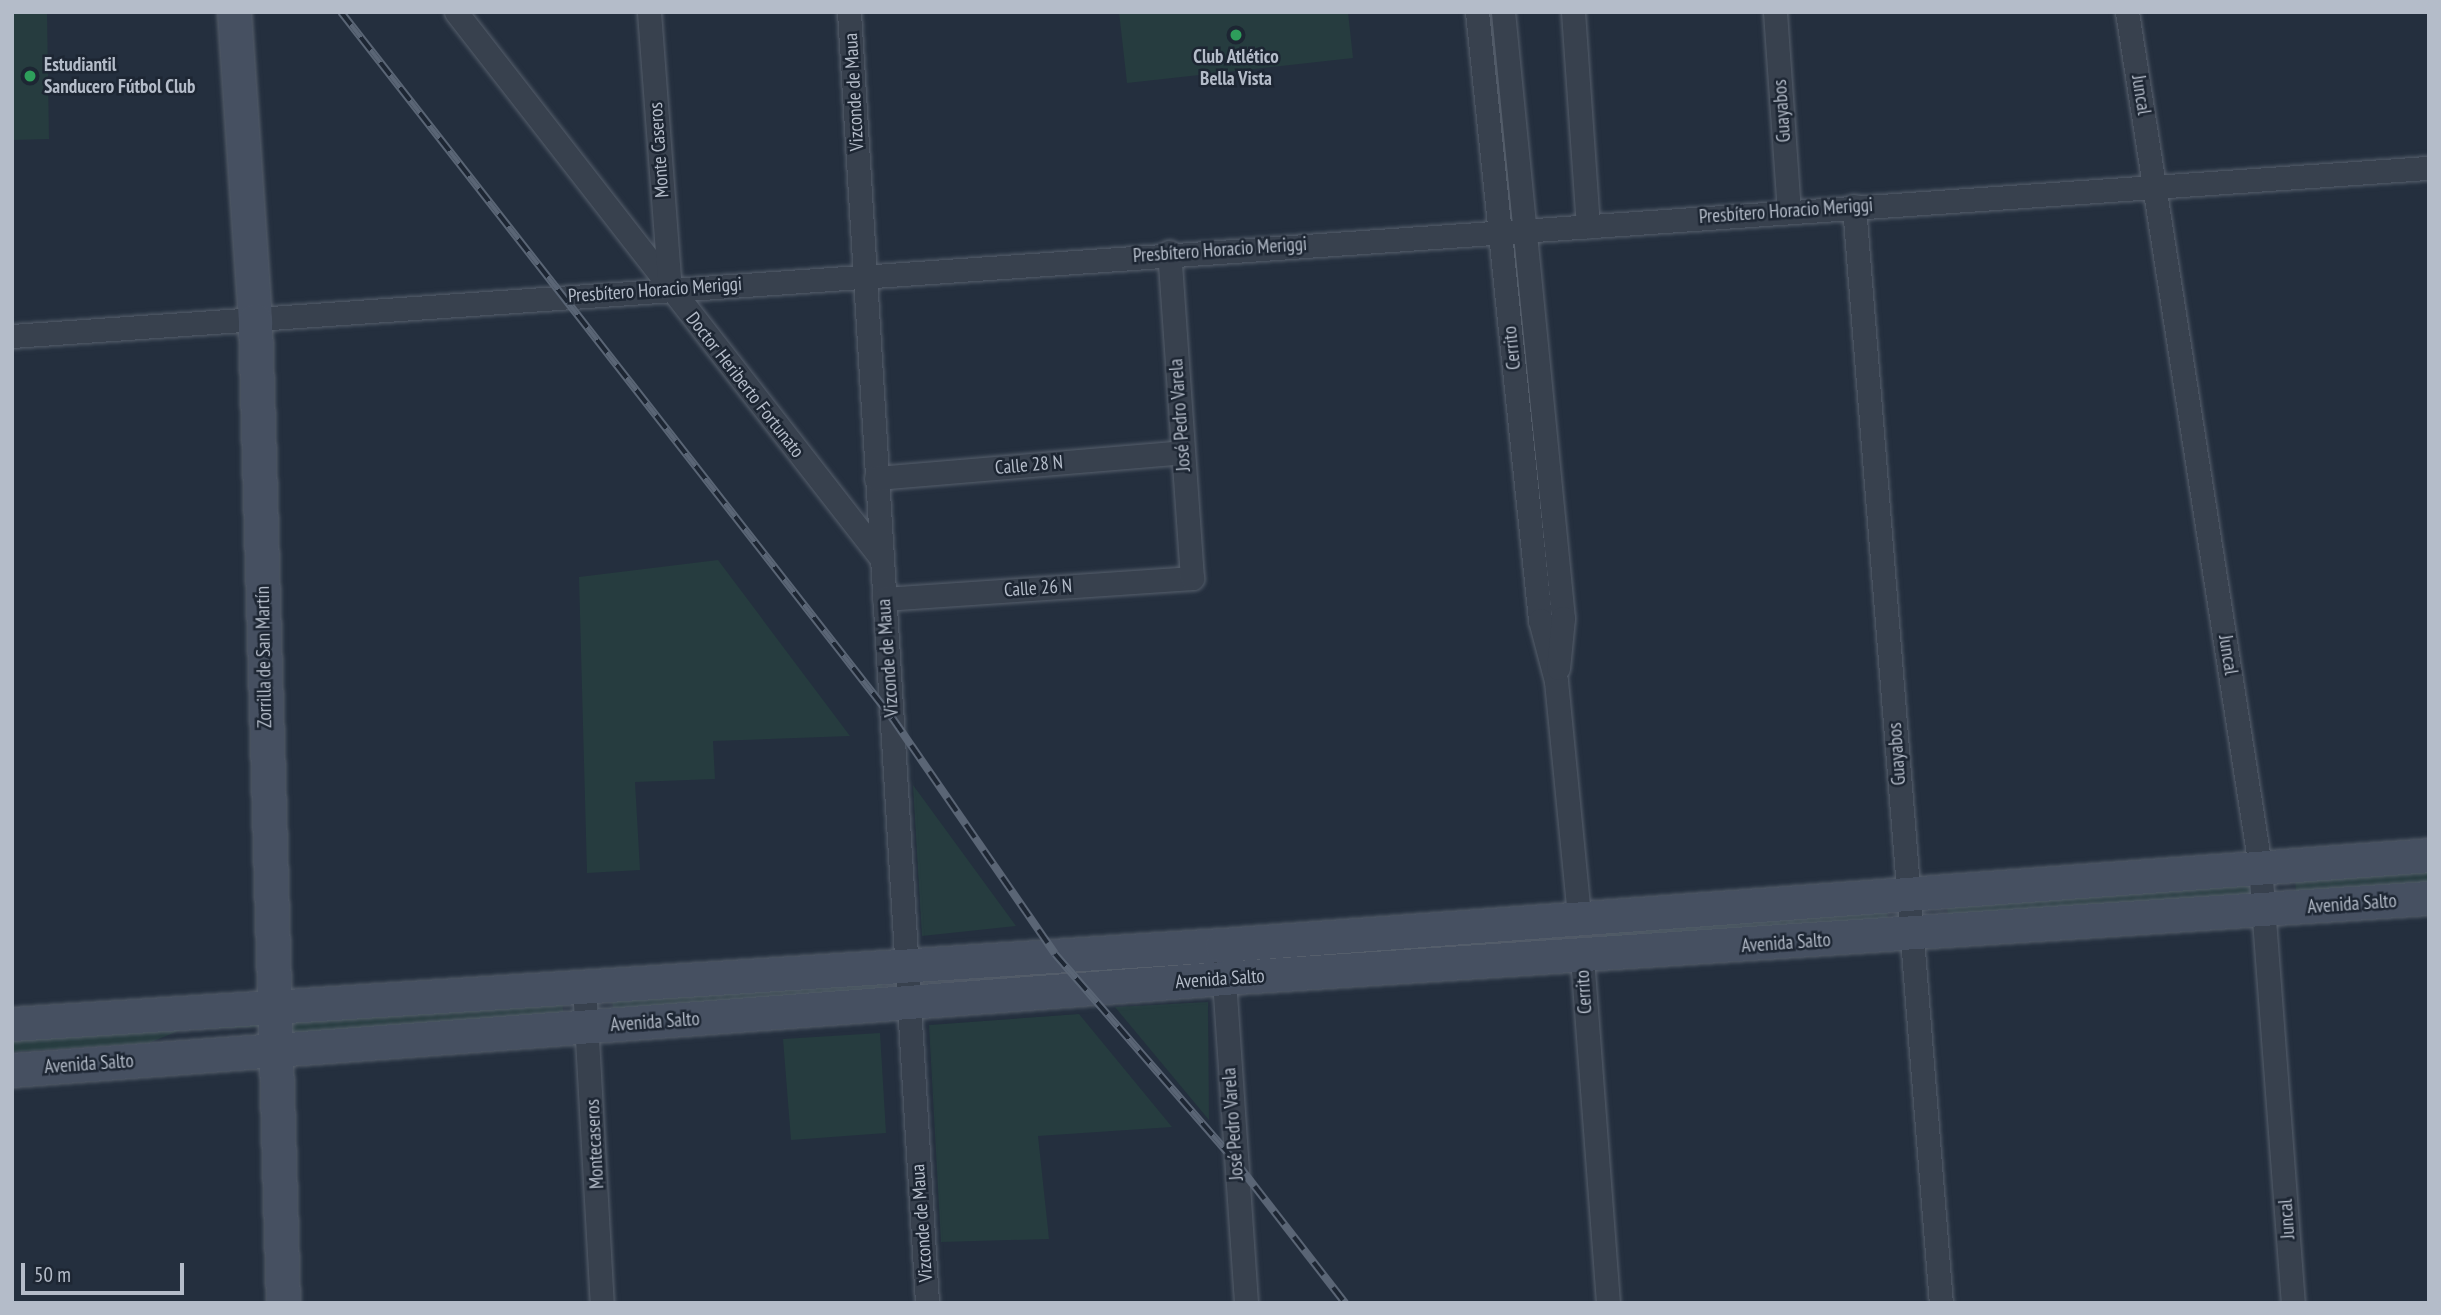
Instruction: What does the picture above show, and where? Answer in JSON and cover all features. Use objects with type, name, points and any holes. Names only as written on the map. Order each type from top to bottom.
[{"type":"street","name":"Zorrilla de San Martín","points":[[234,12],[256,320],[273,1006],[284,1303]]},
{"type":"street","name":"Doctor Heriberto Fortunato","points":[[456,12],[881,558]]},
{"type":"street","name":"Monte Caseros","points":[[649,12],[670,289]]},
{"type":"street","name":"Vizconde de Maua","points":[[849,12],[927,1303]]},
{"type":"street","name":"Cerrito","points":[[1477,12],[1540,620],[1556,681],[1579,915],[1608,1303]]},
{"type":"street","name":"Cerrito","points":[[1503,12],[1563,618],[1556,681]]},
{"type":"street","points":[[1573,12],[1588,226]]},
{"type":"street","name":"Guayabos","points":[[1775,12],[1789,210]]},
{"type":"street","name":"Juncal","points":[[2127,12],[2260,866],[2293,1303]]},
{"type":"street","name":"Presbítero Horacio Meriggi","points":[[12,336],[1169,252],[1524,232],[1854,205],[2429,167]]},
{"type":"street","name":"Guayabos","points":[[1854,205],[1941,1303]]},
{"type":"street","name":"José Pedro Varela","points":[[1169,252],[1192,578]]},
{"type":"street","name":"Calle 28 N","points":[[876,478],[1182,452]]},
{"type":"street","name":"Calle 26 N","points":[[884,599],[1192,578]]},
{"type":"street","name":"Avenida Salto","points":[[12,1024],[1222,944],[1579,915],[2429,855]]},
{"type":"street","name":"Avenida Salto","points":[[12,1070],[909,1005],[1223,978],[1582,957],[2429,898]]},
{"type":"street","name":"José Pedro Varela","points":[[1222,944],[1246,1303]]},
{"type":"street","name":"Montecaseros","points":[[584,985],[589,1027],[602,1303]]},
{"type":"green space","name":"Estudiantil Sanducero Fútbol Club","points":[[12,12],[47,12],[49,139],[12,140]]},
{"type":"green space","name":"Club Atlético Bella Vista","points":[[1119,12],[1348,12],[1353,58],[1127,83]]},
{"type":"green space","points":[[718,560],[850,736],[713,741],[715,779],[635,782],[640,870],[587,873],[579,577]]},
{"type":"green space","points":[[913,785],[1016,926],[922,936]]},
{"type":"green space","points":[[2429,867],[2429,883],[2296,893],[2295,876]]},
{"type":"green space","points":[[2250,880],[2251,898],[1948,919],[1947,901]]},
{"type":"green space","points":[[1887,908],[1888,924],[1605,940],[1604,924]]},
{"type":"green space","points":[[881,975],[883,992],[613,1010],[612,994]]},
{"type":"green space","points":[[562,998],[564,1020],[288,1040],[286,1014]]},
{"type":"green space","points":[[1208,1002],[1209,1120],[1115,1007]]},
{"type":"green space","points":[[1079,1014],[1172,1127],[1038,1136],[1049,1239],[941,1242],[929,1025]]},
{"type":"green space","points":[[265,1015],[266,1027],[183,1029],[149,1043],[12,1052],[12,1035]]},
{"type":"green space","points":[[880,1033],[886,1133],[791,1140],[783,1039]]},
{"type":"railway","points":[[341,12],[893,719],[1055,954],[1235,1161],[1345,1303]]},
{"type":"place","name":"Club Atlético Bella Vista","points":[[1236,35]]},
{"type":"place","name":"Estudiantil Sanducero Fútbol Club","points":[[30,76]]}]
